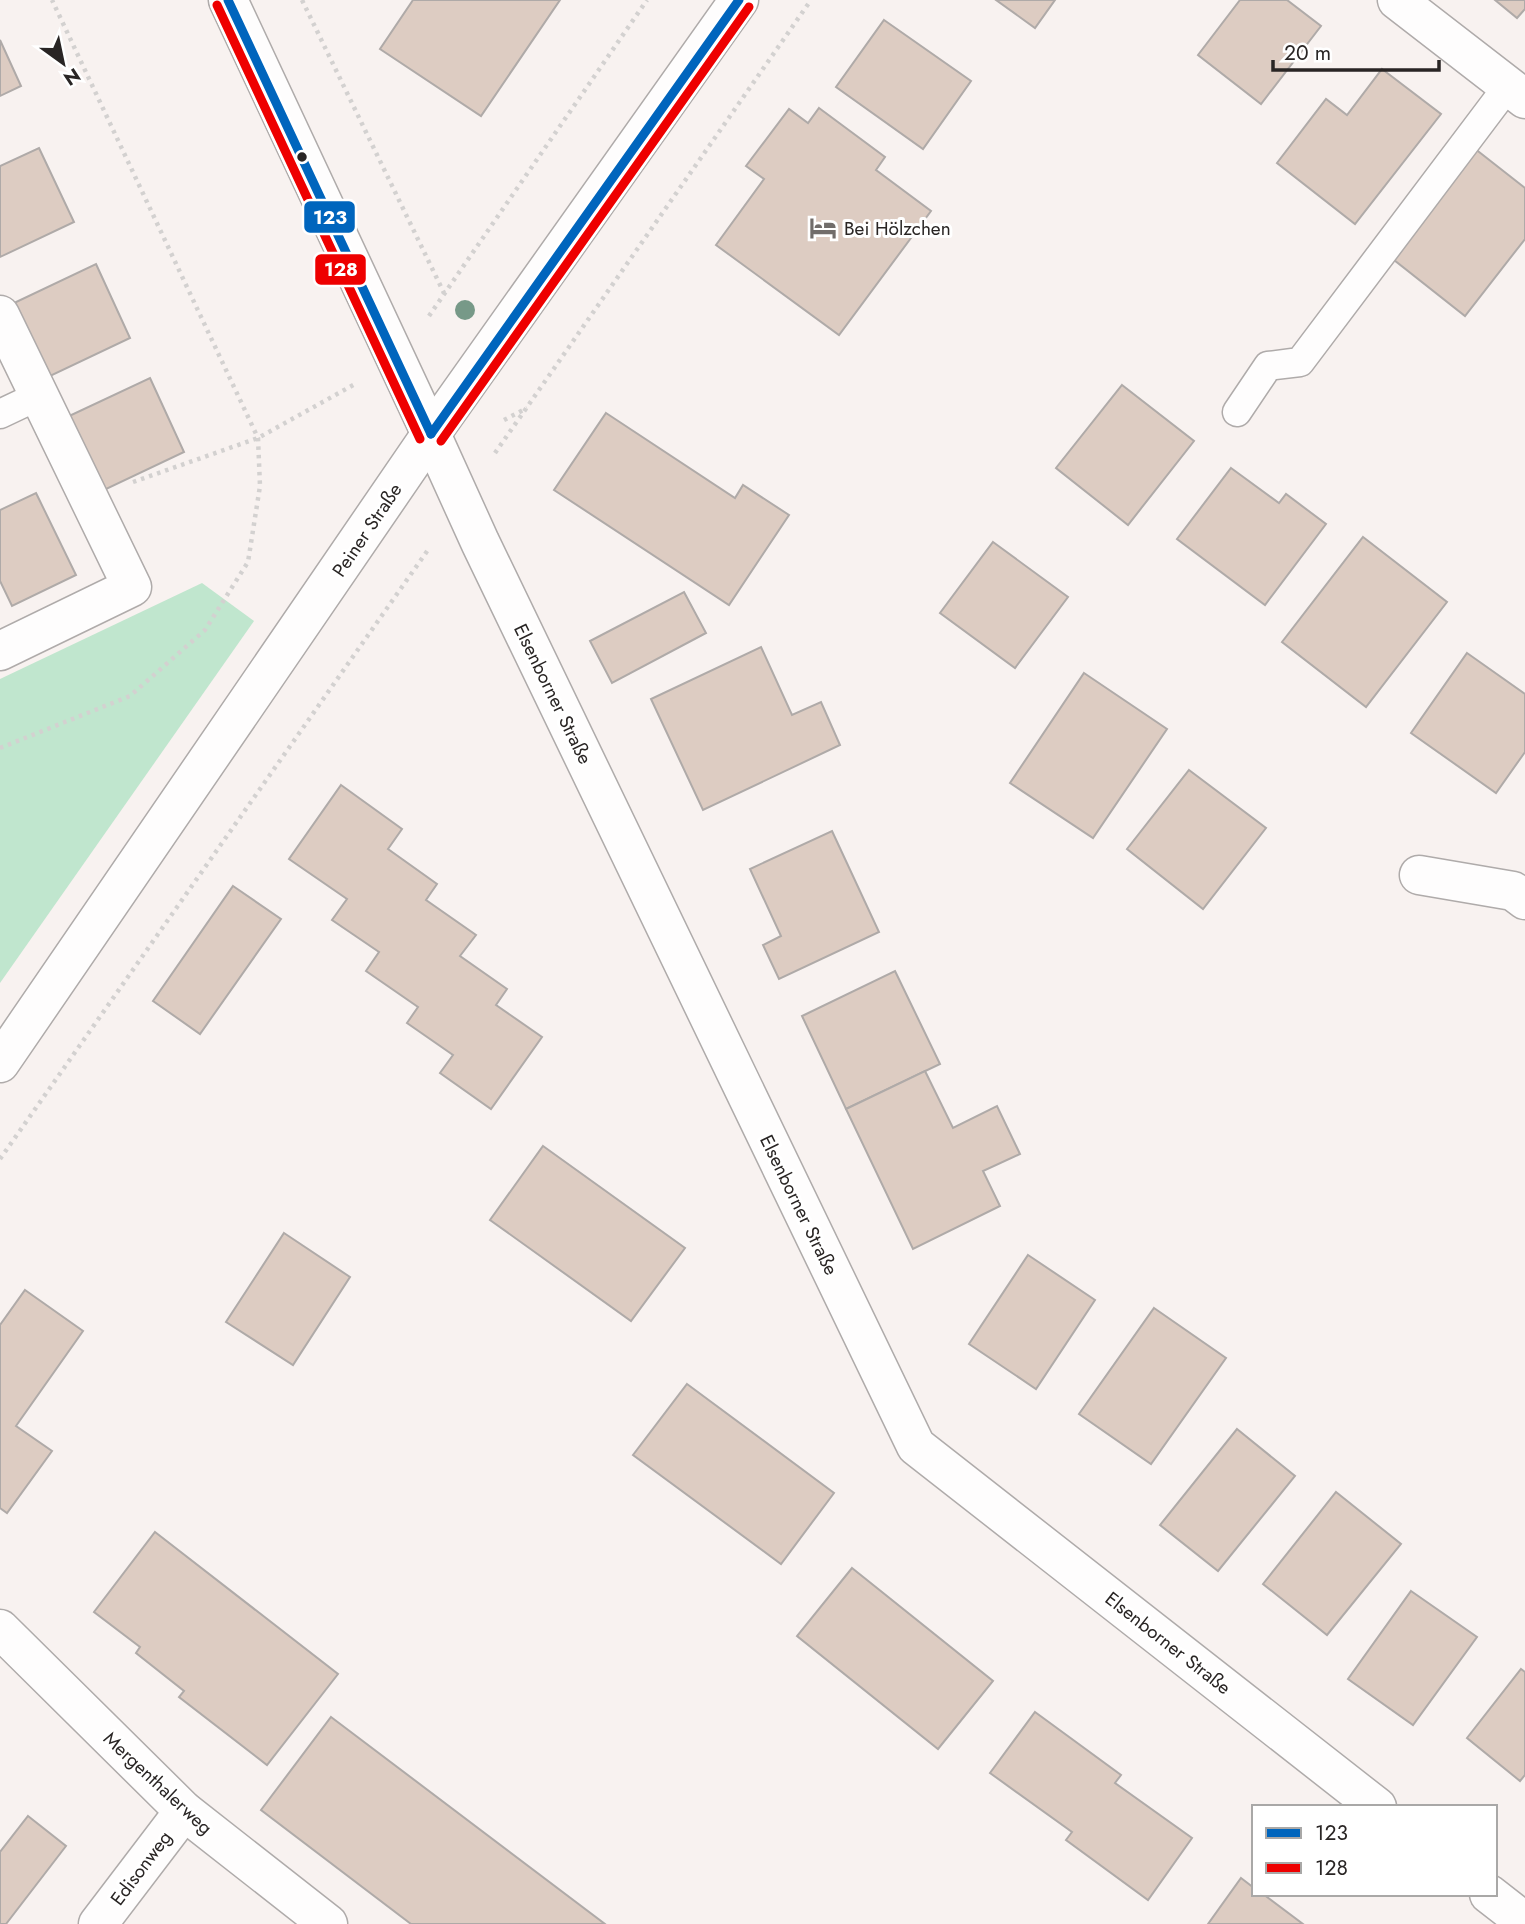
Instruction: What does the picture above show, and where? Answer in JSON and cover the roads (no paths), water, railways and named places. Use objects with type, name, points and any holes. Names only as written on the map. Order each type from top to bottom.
[{"type":"street","name":"Elsenborner Straße","points":[[228,0],[398,360],[461,503],[916,1446],[1374,1805]]},
{"type":"street","name":"Peiner Straße","points":[[0,1063],[431,434],[739,0]]},
{"type":"street","points":[[1398,0],[1516,93]]},
{"type":"street","points":[[0,315],[132,587],[0,651]]},
{"type":"street","points":[[1419,875],[1513,891],[1525,900]]},
{"type":"street","name":"Mergenthalerweg","points":[[0,1629],[184,1811],[328,1924]]},
{"type":"street","name":"Edisonweg","points":[[98,1924],[184,1811]]},
{"type":"street","points":[[1492,1896],[1525,1922]]},
{"type":"lane","points":[[1237,412],[1268,366],[1300,362],[1516,93]]},
{"type":"lane","points":[[0,414],[38,396]]},
{"type":"place","name":"Bei Hölzchen","points":[[823,228]]}]
